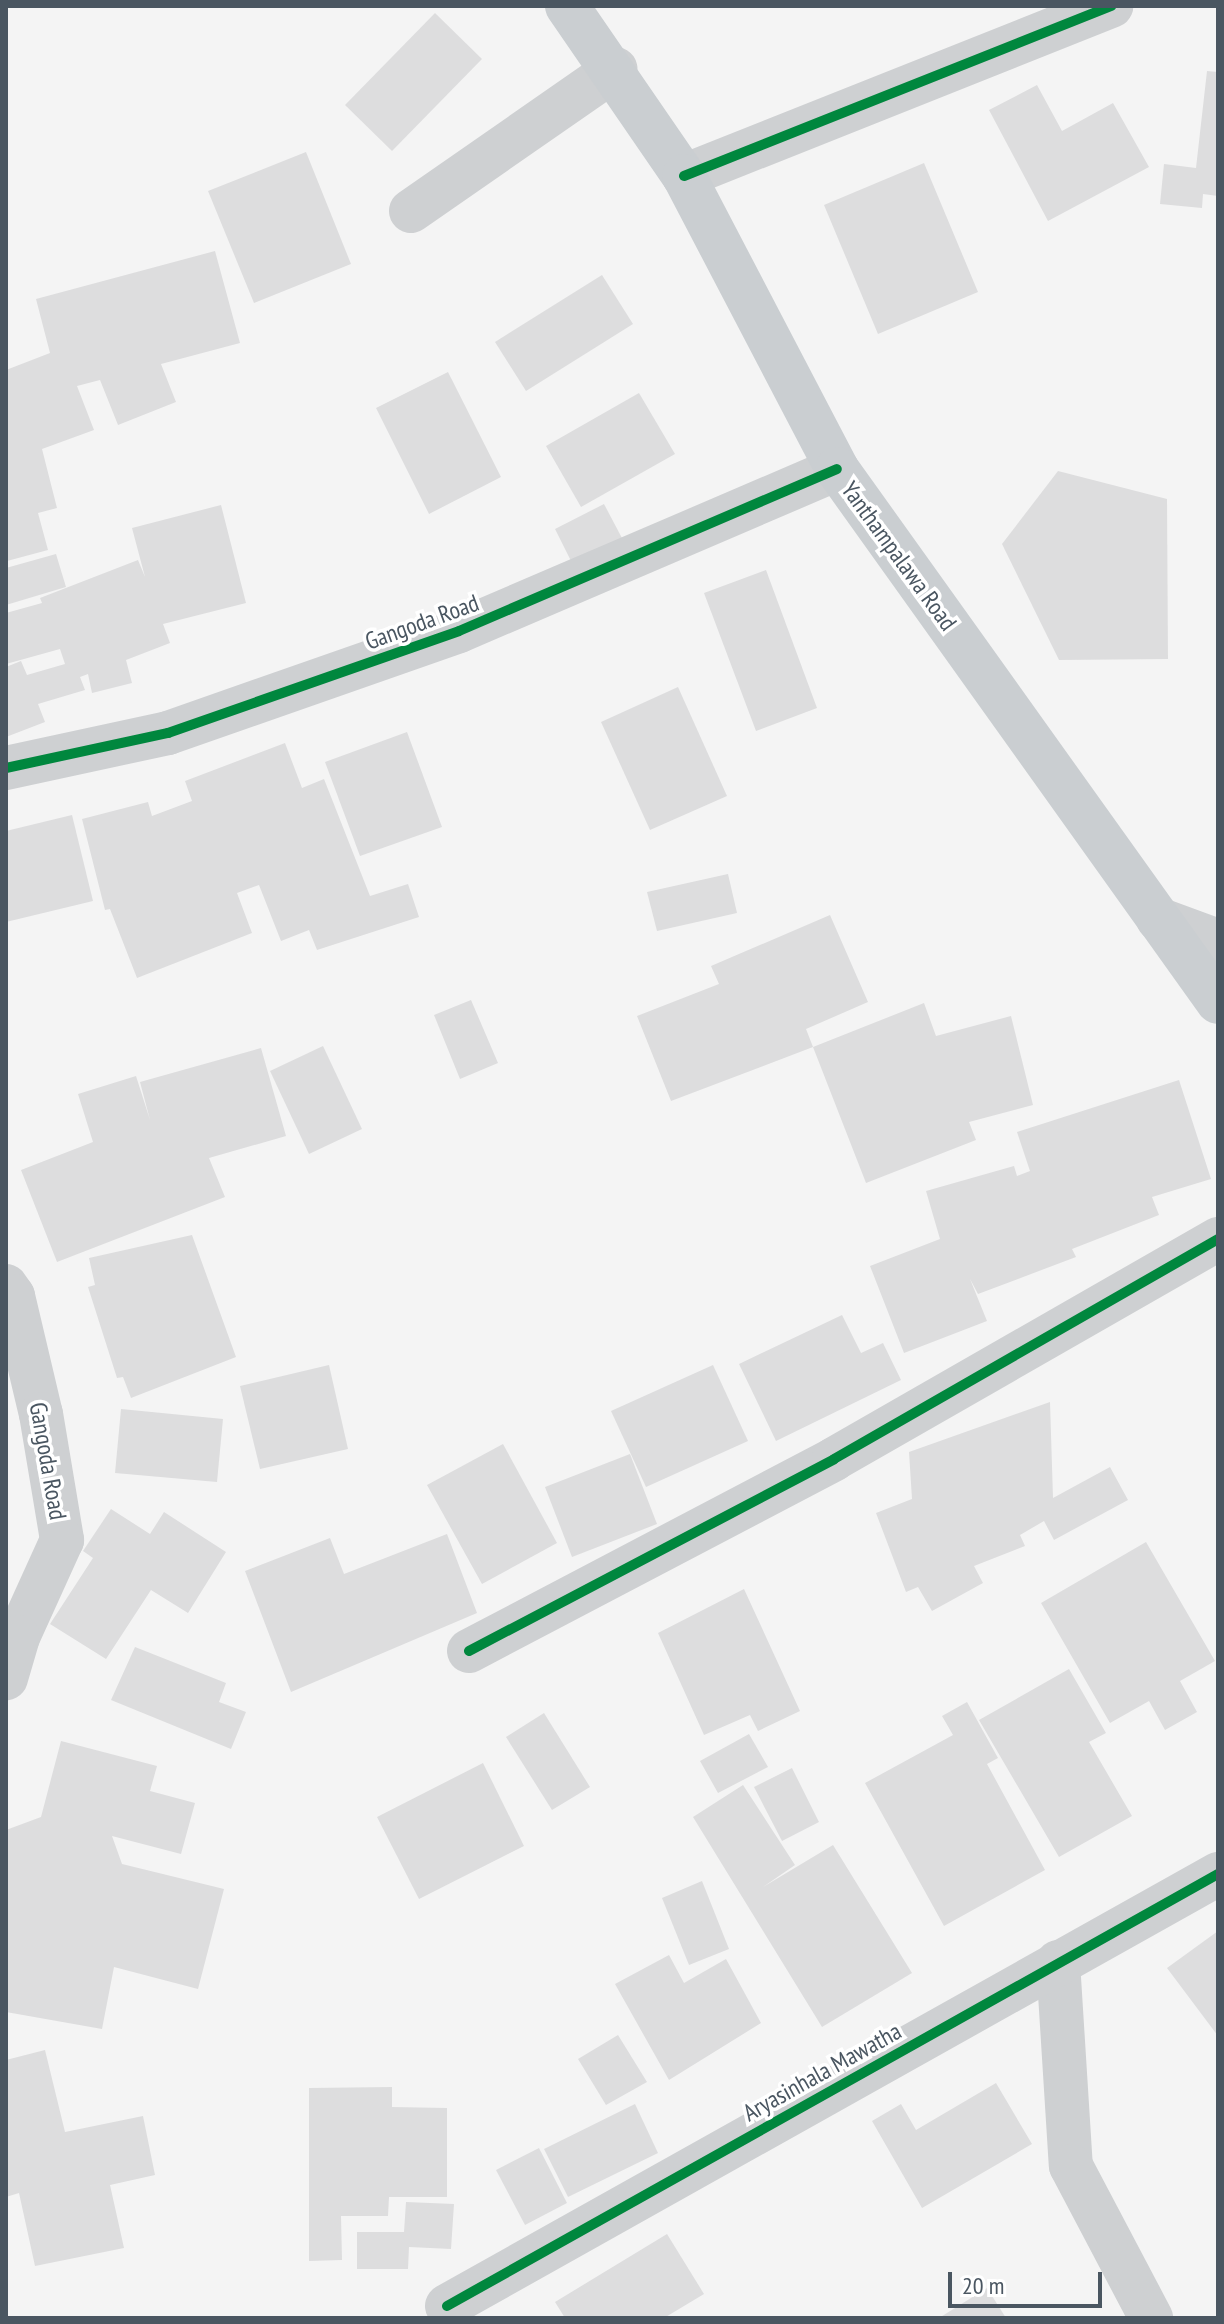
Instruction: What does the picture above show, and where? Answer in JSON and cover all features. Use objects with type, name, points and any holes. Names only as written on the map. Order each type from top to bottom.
[{"type":"main road","name":"Yanthampalawa Road","points":[[567,6],[615,69],[684,176],[837,469],[1218,1002]]},
{"type":"street","points":[[684,176],[1111,6]]},
{"type":"street","points":[[411,211],[615,69]]},
{"type":"street","name":"Gangoda Road","points":[[6,768],[168,733],[459,631],[837,469]]},
{"type":"street","points":[[1158,919],[1218,941]]},
{"type":"street","points":[[469,1651],[834,1459],[1218,1239]]},
{"type":"street","name":"Gangoda Road","points":[[6,1286],[13,1296],[41,1414],[62,1540],[18,1637],[6,1678]]},
{"type":"street","name":"Aryasinhala Mawatha","points":[[447,2306],[1218,1874]]},
{"type":"street","points":[[1058,1962],[1071,2166],[1151,2318]]},
{"type":"building","points":[[435,13],[482,59],[392,151],[345,105]]},
{"type":"building","points":[[1207,71],[1218,72],[1218,196],[1203,194],[1202,208],[1160,204],[1164,164],[1196,168]]},
{"type":"building","points":[[1037,85],[1062,131],[1113,103],[1149,167],[1048,221],[989,110]]},
{"type":"building","points":[[306,152],[351,264],[254,303],[208,191]]},
{"type":"building","points":[[924,163],[978,292],[878,334],[824,205]]},
{"type":"building","points":[[215,251],[240,343],[161,364],[176,402],[118,425],[100,380],[77,386],[94,430],[42,449],[57,508],[38,513],[48,550],[7,561],[6,370],[50,353],[36,299]]},
{"type":"building","points":[[602,275],[633,324],[526,391],[495,342]]},
{"type":"building","points":[[448,372],[501,477],[429,514],[376,408]]},
{"type":"building","points":[[639,393],[675,454],[581,507],[546,446]]},
{"type":"building","points":[[1058,471],[1167,499],[1168,659],[1059,660],[1002,544]]},
{"type":"building","points":[[604,504],[623,540],[573,565],[555,529]]},
{"type":"building","points":[[221,505],[246,603],[163,624],[170,643],[126,660],[132,683],[92,693],[88,674],[80,677],[85,690],[38,704],[45,722],[6,737],[6,667],[21,661],[27,675],[65,664],[60,649],[6,664],[6,613],[42,603],[40,598],[138,560],[145,577],[132,528]]},
{"type":"building","points":[[56,554],[66,587],[6,605],[6,568]]},
{"type":"building","points":[[766,570],[817,708],[756,731],[704,593]]},
{"type":"building","points":[[678,687],[727,796],[650,830],[601,722]]},
{"type":"building","points":[[407,732],[442,827],[360,856],[325,762]]},
{"type":"building","points":[[285,743],[302,788],[324,779],[370,896],[408,884],[419,917],[317,950],[309,930],[281,941],[259,885],[237,893],[252,933],[137,978],[110,909],[105,910],[82,819],[148,802],[152,816],[192,801],[185,781]]},
{"type":"building","points":[[72,815],[93,901],[6,922],[6,831]]},
{"type":"building","points":[[728,874],[737,913],[657,931],[647,892]]},
{"type":"building","points":[[830,915],[868,1002],[806,1029],[813,1047],[671,1101],[637,1016],[719,984],[711,966]]},
{"type":"building","points":[[471,1000],[498,1063],[460,1079],[434,1015]]},
{"type":"building","points":[[924,1003],[936,1036],[1011,1016],[1033,1105],[969,1122],[976,1140],[866,1183],[813,1047]]},
{"type":"building","points":[[323,1046],[362,1129],[309,1154],[270,1071]]},
{"type":"building","points":[[261,1048],[286,1136],[209,1158],[225,1197],[57,1262],[21,1170],[93,1142],[78,1094],[136,1076],[150,1120],[140,1082]]},
{"type":"building","points":[[1179,1080],[1211,1179],[1152,1197],[1159,1215],[1072,1249],[1076,1257],[978,1294],[970,1279],[987,1321],[904,1353],[870,1266],[940,1239],[926,1191],[1014,1166],[1017,1176],[1030,1171],[1017,1132]]},
{"type":"building","points":[[192,1235],[236,1357],[131,1398],[123,1377],[117,1378],[88,1287],[95,1285],[89,1258]]},
{"type":"building","points":[[842,1315],[861,1353],[883,1343],[901,1380],[776,1441],[739,1364]]},
{"type":"building","points":[[329,1365],[348,1449],[260,1469],[240,1386]]},
{"type":"building","points":[[713,1365],[748,1441],[646,1487],[611,1411]]},
{"type":"building","points":[[1050,1402],[1053,1498],[1110,1467],[1128,1500],[1054,1540],[1044,1521],[1020,1535],[1025,1546],[974,1566],[983,1583],[932,1611],[918,1587],[906,1592],[876,1513],[912,1499],[909,1452]]},
{"type":"building","points":[[121,1409],[223,1419],[217,1482],[115,1473]]},
{"type":"building","points":[[503,1444],[557,1543],[482,1584],[427,1485]]},
{"type":"building","points":[[630,1454],[657,1524],[572,1557],[545,1487]]},
{"type":"building","points":[[111,1509],[150,1534],[164,1512],[226,1552],[188,1613],[151,1590],[106,1659],[50,1624],[93,1558],[83,1551]]},
{"type":"building","points":[[447,1534],[477,1613],[291,1692],[245,1571],[330,1538],[344,1574]]},
{"type":"building","points":[[1146,1542],[1215,1661],[1180,1681],[1197,1712],[1165,1730],[1149,1701],[1110,1723],[1041,1603]]},
{"type":"building","points":[[744,1589],[800,1711],[758,1731],[750,1715],[704,1735],[658,1633]]},
{"type":"building","points":[[135,1647],[226,1683],[219,1702],[246,1712],[231,1749],[111,1700]]},
{"type":"building","points":[[1069,1669],[1106,1733],[1089,1742],[1132,1816],[1059,1857],[979,1720]]},
{"type":"building","points":[[967,1702],[998,1758],[987,1764],[1045,1870],[944,1926],[865,1783],[953,1735],[942,1716]]},
{"type":"building","points":[[544,1713],[590,1787],[552,1810],[506,1737]]},
{"type":"building","points":[[749,1734],[768,1767],[718,1793],[700,1761]]},
{"type":"building","points":[[61,1741],[157,1766],[150,1791],[195,1803],[181,1854],[112,1836],[122,1864],[224,1889],[198,1989],[114,1967],[102,2029],[6,2012],[6,1830],[41,1817]]},
{"type":"building","points":[[483,1763],[524,1846],[419,1899],[377,1817]]},
{"type":"building","points":[[792,1768],[819,1822],[782,1841],[754,1787]]},
{"type":"building","points":[[743,1785],[795,1865],[763,1887],[833,1845],[912,1973],[822,2027],[693,1817]]},
{"type":"building","points":[[702,1881],[729,1949],[689,1965],[662,1898]]},
{"type":"building","points":[[1218,1931],[1218,2036],[1167,1968]]},
{"type":"building","points":[[669,1955],[684,1983],[726,1959],[761,2023],[669,2080],[615,1984]]},
{"type":"building","points":[[618,2035],[647,2082],[606,2105],[578,2059]]},
{"type":"building","points":[[45,2050],[65,2132],[143,2116],[155,2175],[110,2185],[124,2248],[35,2266],[19,2193],[6,2197],[6,2060]]},
{"type":"building","points":[[996,2083],[1032,2144],[922,2208],[872,2121],[901,2104],[916,2130]]},
{"type":"building","points":[[392,2087],[392,2107],[447,2108],[447,2197],[389,2197],[388,2216],[341,2216],[342,2260],[309,2261],[309,2088]]},
{"type":"building","points":[[635,2104],[658,2153],[568,2197],[544,2149]]},
{"type":"building","points":[[539,2148],[567,2203],[525,2225],[496,2170]]},
{"type":"building","points":[[406,2202],[454,2204],[451,2249],[409,2247],[408,2269],[357,2269],[357,2232],[404,2232]]},
{"type":"building","points":[[667,2234],[704,2294],[664,2318],[565,2318],[555,2302]]},
{"type":"building","points":[[987,2288],[1006,2318],[939,2318]]},
{"type":"cycle path","points":[[684,176],[1111,6]]},
{"type":"cycle path","points":[[6,768],[168,733],[459,631],[837,469]]},
{"type":"cycle path","points":[[469,1651],[834,1459],[1218,1239]]},
{"type":"cycle path","points":[[447,2306],[1218,1874]]}]
